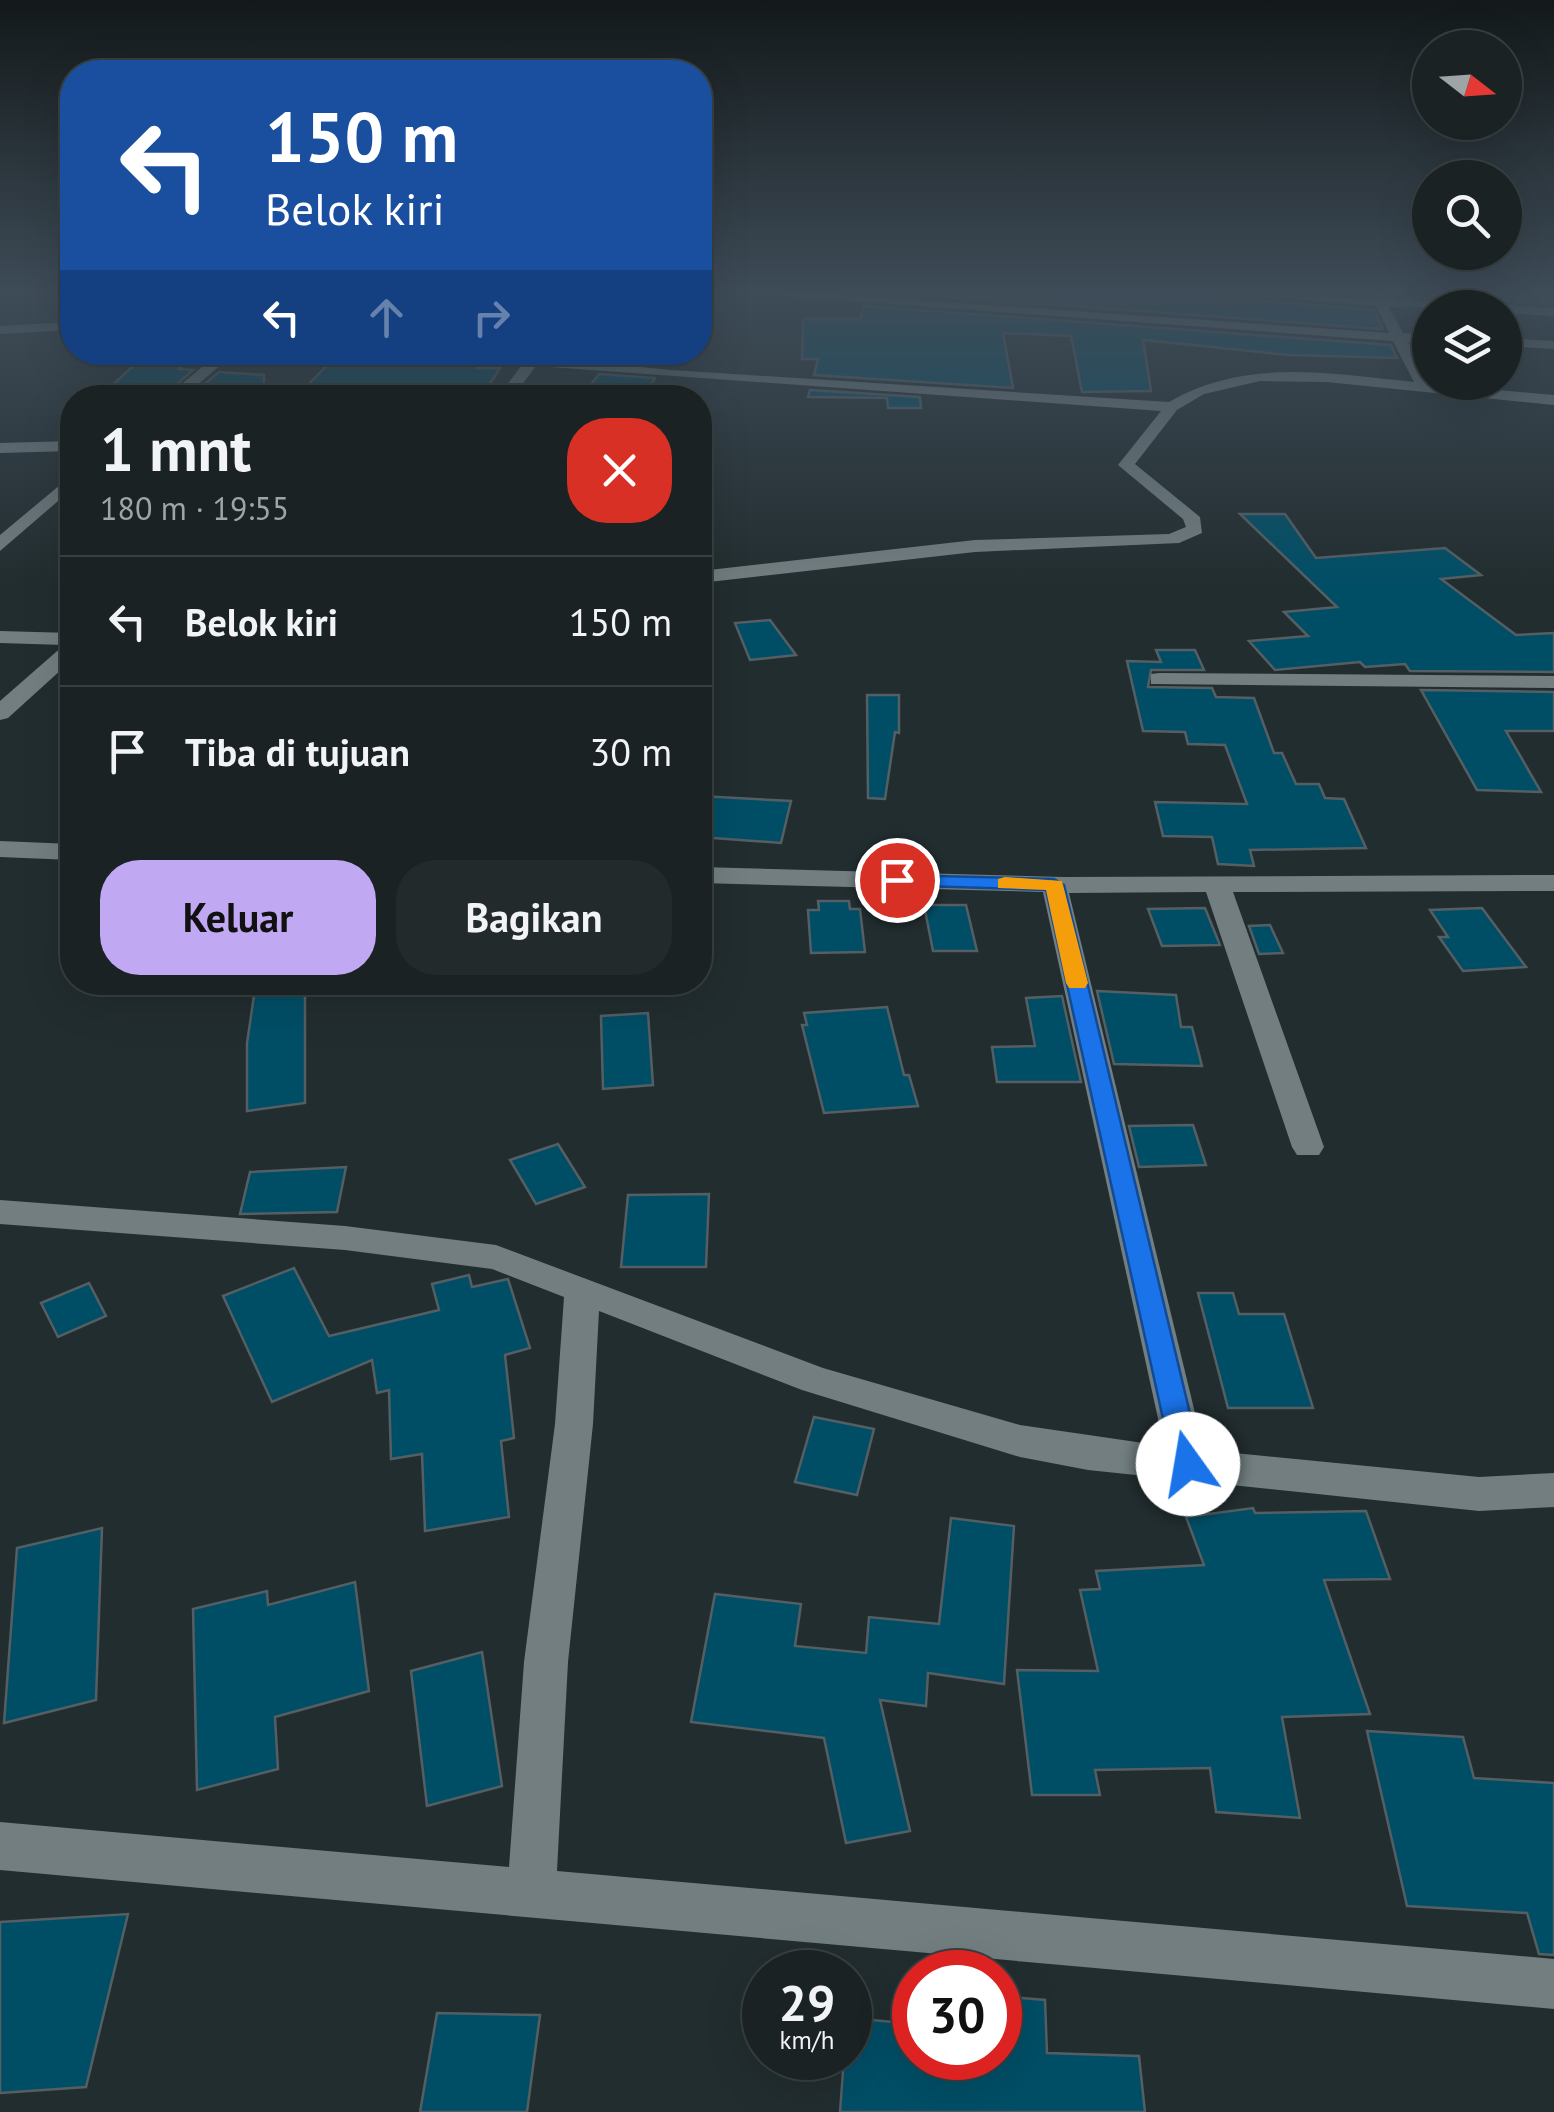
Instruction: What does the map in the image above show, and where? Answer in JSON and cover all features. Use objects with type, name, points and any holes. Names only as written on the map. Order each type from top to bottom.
[{"type":"street","points":[[848,390],[1172,407]]},
{"type":"street","points":[[712,577],[975,546],[1172,539],[1189,534],[1196,528],[1191,517],[1126,465],[1172,407],[1199,390]]},
{"type":"street","points":[[1522,397],[1554,400]]},
{"type":"street","points":[[0,448],[60,446]]},
{"type":"street","points":[[0,545],[60,491]]},
{"type":"street","points":[[0,636],[60,638]]},
{"type":"street","points":[[0,714],[60,660]]},
{"type":"street","points":[[1159,679],[1554,682]]},
{"type":"street","points":[[0,849],[60,852]]},
{"type":"street","points":[[712,875],[1054,885],[1554,883]]},
{"type":"street","points":[[1217,884],[1308,1147]]},
{"type":"street","points":[[1054,885],[1188,1464]]},
{"type":"street","points":[[0,1212],[345,1238],[496,1257],[815,1380],[1020,1441],[1188,1464],[1479,1494],[1554,1490]]},
{"type":"street","points":[[532,1890],[546,1662],[574,1424],[582,1288]]},
{"type":"street","points":[[0,1846],[532,1890],[1554,1984]]},
{"type":"building","points":[[810,390],[920,397],[921,408],[888,408],[887,398],[808,397]]},
{"type":"building","points":[[1082,390],[1151,391],[1082,392]]},
{"type":"building","points":[[1240,514],[1285,514],[1316,558],[1445,548],[1481,575],[1441,579],[1516,635],[1554,633],[1554,672],[1410,671],[1405,664],[1365,667],[1360,662],[1275,670],[1249,641],[1308,636],[1284,612],[1337,607]]},
{"type":"building","points":[[770,620],[796,655],[750,660],[735,623]]},
{"type":"building","points":[[1156,650],[1195,650],[1204,670],[1151,670],[1148,687],[1212,688],[1216,697],[1254,698],[1274,753],[1282,753],[1296,784],[1319,784],[1325,798],[1344,799],[1366,848],[1250,850],[1254,866],[1218,864],[1212,837],[1163,836],[1155,802],[1247,804],[1225,745],[1188,744],[1185,732],[1143,731],[1127,661],[1161,662]]},
{"type":"building","points":[[1421,690],[1554,692],[1554,731],[1506,731],[1541,792],[1477,790]]},
{"type":"building","points":[[867,695],[899,695],[899,733],[895,732],[885,799],[868,798]]},
{"type":"building","points":[[712,797],[791,801],[781,843],[712,838]]},
{"type":"building","points":[[818,901],[849,901],[850,909],[860,909],[865,952],[811,953],[808,910],[819,910]]},
{"type":"building","points":[[924,905],[966,905],[977,951],[933,951]]},
{"type":"building","points":[[1205,908],[1220,945],[1162,946],[1148,909]]},
{"type":"building","points":[[1482,908],[1526,967],[1463,971],[1439,937],[1448,937],[1430,910]]},
{"type":"building","points":[[1270,925],[1283,953],[1259,954],[1249,926]]},
{"type":"building","points":[[1097,991],[1176,995],[1181,1027],[1192,1027],[1202,1066],[1114,1064]]},
{"type":"building","points":[[254,995],[305,995],[305,1103],[247,1111],[247,1043]]},
{"type":"building","points":[[1062,996],[1081,1082],[997,1082],[992,1047],[1035,1046],[1026,998]]},
{"type":"building","points":[[887,1007],[904,1075],[909,1075],[918,1106],[824,1113],[802,1025],[807,1025],[804,1013]]},
{"type":"building","points":[[648,1013],[653,1085],[603,1089],[601,1016]]},
{"type":"building","points":[[1193,1125],[1206,1165],[1139,1167],[1129,1126]]},
{"type":"building","points":[[558,1144],[585,1187],[536,1204],[510,1160]]},
{"type":"building","points":[[346,1167],[337,1212],[240,1214],[250,1172]]},
{"type":"building","points":[[709,1194],[706,1267],[621,1267],[628,1195]]},
{"type":"building","points":[[294,1268],[329,1336],[439,1310],[432,1284],[469,1275],[472,1287],[508,1279],[530,1348],[505,1355],[514,1438],[501,1441],[509,1517],[425,1531],[422,1454],[391,1459],[389,1390],[377,1393],[372,1360],[272,1402],[223,1296]]},
{"type":"building","points":[[89,1283],[106,1316],[58,1337],[41,1303]]},
{"type":"building","points":[[1198,1293],[1233,1293],[1239,1314],[1284,1314],[1313,1408],[1228,1408]]},
{"type":"building","points":[[814,1417],[874,1429],[857,1495],[795,1482]]},
{"type":"building","points":[[1253,1508],[1255,1513],[1366,1511],[1390,1579],[1324,1580],[1370,1714],[1282,1717],[1300,1818],[1216,1812],[1210,1768],[1095,1770],[1100,1795],[1032,1795],[1017,1670],[1098,1671],[1080,1590],[1100,1589],[1096,1571],[1204,1565],[1186,1517]]},
{"type":"building","points":[[951,1518],[1014,1526],[1004,1684],[928,1673],[926,1706],[880,1700],[910,1831],[846,1843],[824,1738],[691,1722],[715,1594],[801,1604],[795,1646],[866,1653],[869,1617],[939,1624]]},
{"type":"building","points":[[102,1528],[96,1700],[4,1723],[17,1548]]},
{"type":"building","points":[[355,1582],[369,1691],[275,1717],[278,1769],[197,1790],[193,1609],[267,1591],[268,1605]]},
{"type":"building","points":[[482,1652],[502,1786],[427,1806],[411,1671]]},
{"type":"building","points":[[1367,1731],[1463,1737],[1474,1778],[1554,1783],[1554,1955],[1539,1954],[1527,1913],[1407,1906]]},
{"type":"building","points":[[128,1914],[86,2087],[0,2093],[0,1922]]},
{"type":"building","points":[[1022,1998],[1045,2000],[1047,2053],[1139,2056],[1145,2112],[840,2112],[842,2080],[872,2080],[872,2020],[892,2022],[892,2080],[1022,2080]]},
{"type":"building","points":[[437,2013],[540,2015],[527,2112],[420,2112]]},
{"type":"slow traffic","points":[[1005,883],[1054,885],[1077,983]]},
{"type":"route","points":[[897,880],[1054,885],[1188,1464]]}]
